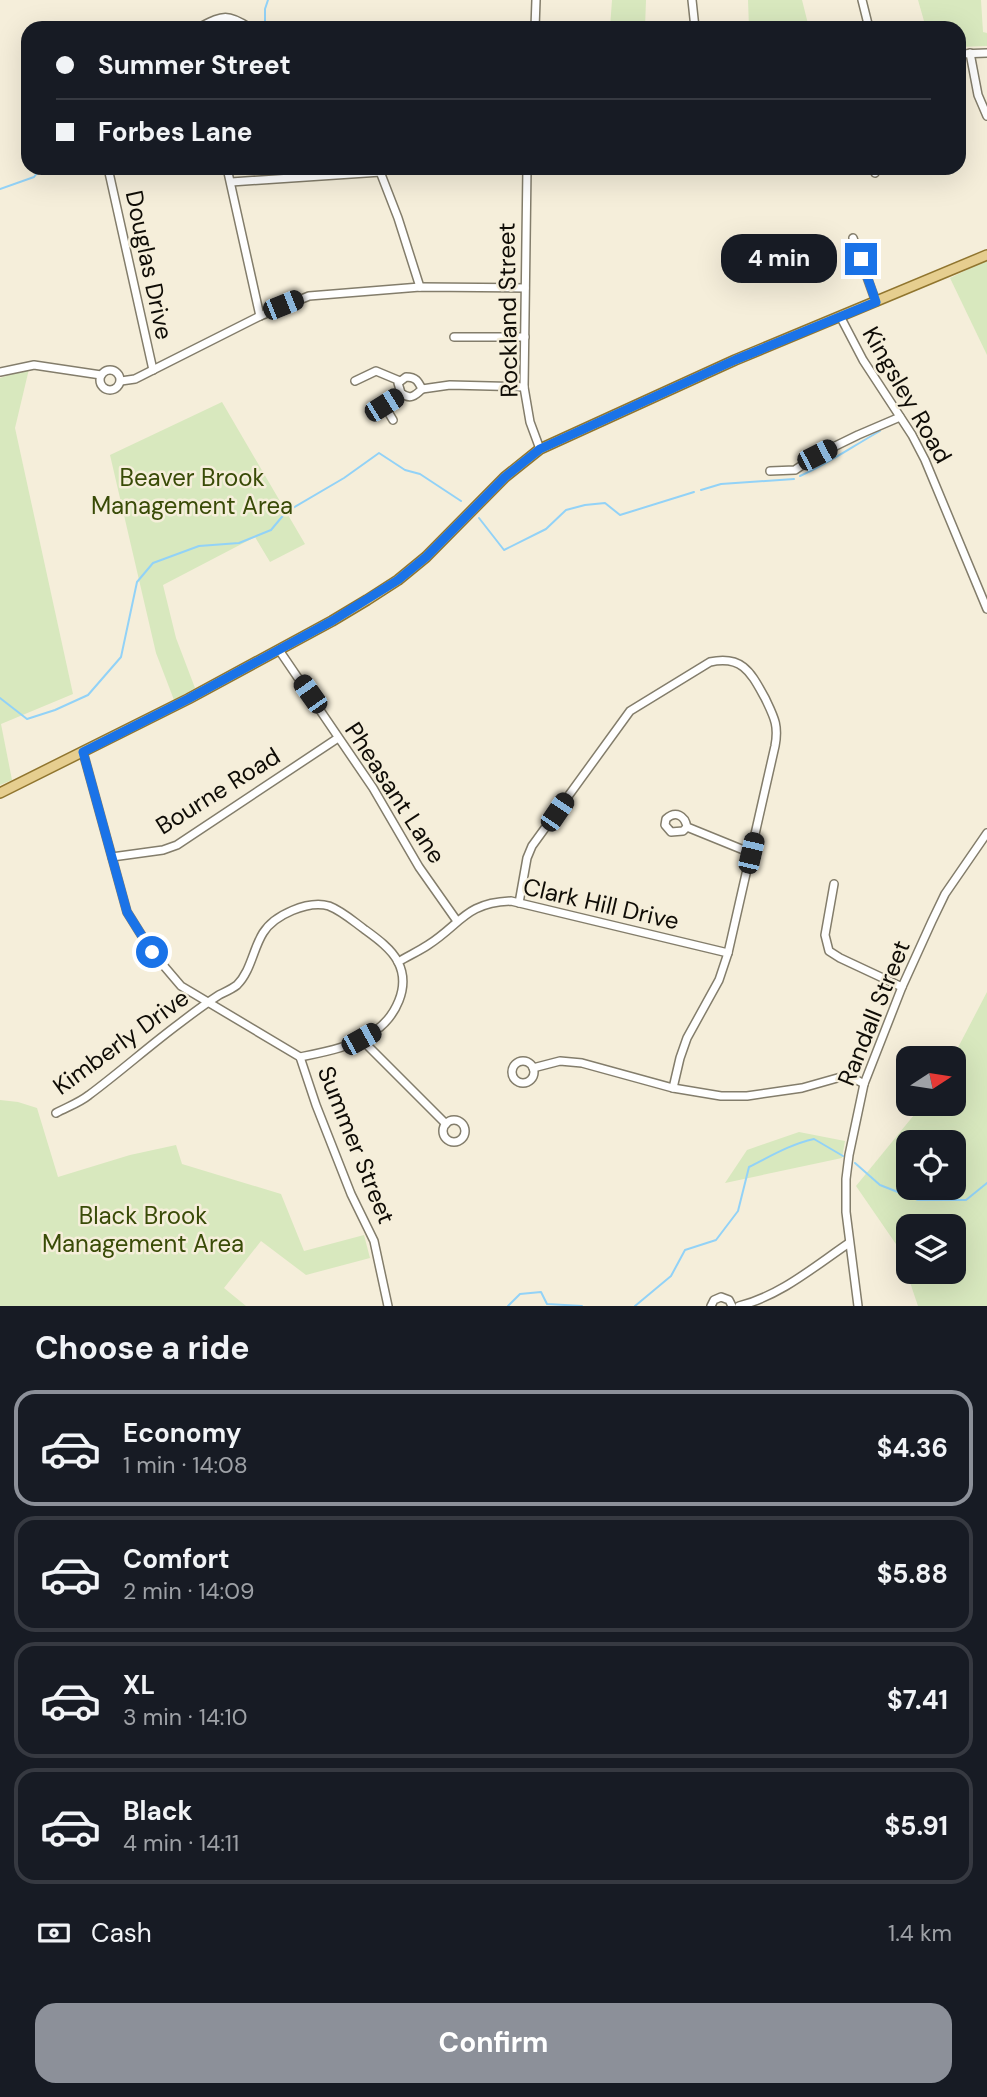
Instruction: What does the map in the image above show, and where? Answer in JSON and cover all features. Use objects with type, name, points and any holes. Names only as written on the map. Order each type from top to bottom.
[{"type":"main road","points":[[0,793],[177,705],[332,621],[398,580],[426,557],[505,477],[540,449],[735,360],[987,255]]},
{"type":"street","points":[[535,21],[536,0]]},
{"type":"street","points":[[692,0],[694,21]]},
{"type":"street","points":[[862,0],[867,21]]},
{"type":"street","points":[[214,21],[225,16],[239,21]]},
{"type":"street","points":[[966,53],[987,53]]},
{"type":"street","points":[[970,53],[978,95],[987,116]]},
{"type":"street","name":"Douglas Drive","points":[[110,175],[153,370]]},
{"type":"street","points":[[228,175],[260,316]]},
{"type":"street","points":[[230,182],[318,175]]},
{"type":"street","points":[[382,175],[420,287]]},
{"type":"street","name":"Rockland Street","points":[[527,175],[524,387],[530,422],[540,449]]},
{"type":"street","points":[[853,238],[876,302]]},
{"type":"street","points":[[101,375],[100,383],[108,390],[116,389],[121,382],[135,379],[260,316],[309,296],[420,287],[525,288]]},
{"type":"street","name":"Kingsley Road","points":[[840,316],[863,360],[930,470],[987,609]]},
{"type":"street","points":[[454,337],[525,337]]},
{"type":"street","points":[[0,372],[34,365],[101,375],[108,370],[119,375],[121,382]]},
{"type":"street","points":[[355,381],[376,371],[400,381]]},
{"type":"street","points":[[422,389],[419,381],[406,377],[400,381],[398,387],[402,394],[408,397],[414,396],[422,389],[450,384],[524,387]]},
{"type":"street","points":[[393,419],[384,405],[402,394]]},
{"type":"street","points":[[770,471],[795,470],[838,445],[900,417]]},
{"type":"street","name":"Pheasant Lane","points":[[279,650],[373,788],[419,867],[457,921]]},
{"type":"street","points":[[519,903],[527,858],[532,846],[630,711],[710,662],[722,660],[747,668],[774,716],[778,731],[728,953],[719,980],[687,1038],[673,1088]]},
{"type":"street","name":"Bourne Road","points":[[112,857],[163,850],[177,845],[338,738]]},
{"type":"street","name":"Summer Street","points":[[83,752],[127,912],[152,952],[181,986],[300,1058],[351,1194],[374,1241],[388,1306]]},
{"type":"street","points":[[687,827],[751,853]]},
{"type":"street","name":"Randall Street","points":[[858,1306],[849,1243],[846,1179],[863,1084],[902,987],[945,894],[987,833]]},
{"type":"street","points":[[834,884],[825,935],[829,951],[902,987]]},
{"type":"street","name":"Clark Hill Drive","points":[[398,962],[428,946],[457,921],[483,905],[495,902],[519,903],[728,953]]},
{"type":"street","name":"Kimberly Drive","points":[[56,1113],[87,1097],[158,1039],[208,1002],[236,986],[267,927],[282,916],[313,905],[326,905],[344,914],[380,942],[398,962]]},
{"type":"street","points":[[300,1058],[361,1039],[391,1017],[402,986],[398,962]]},
{"type":"street","points":[[361,1039],[446,1124]]},
{"type":"street","points":[[533,1068],[560,1061],[582,1063],[673,1088],[721,1096],[747,1096],[802,1088],[848,1074],[863,1084]]},
{"type":"street","points":[[739,1306],[764,1298],[805,1274],[849,1243]]},
{"type":"street","points":[[711,1306],[714,1300],[721,1297],[729,1300],[732,1306]]},
{"type":"green space","points":[[612,0],[646,0],[645,21],[610,21]]},
{"type":"green space","points":[[748,0],[802,0],[807,21],[749,21]]},
{"type":"green space","points":[[918,0],[981,0],[983,32],[987,33],[987,46],[966,47],[966,21],[924,21]]},
{"type":"green space","points":[[987,260],[987,355],[950,278]]},
{"type":"green space","name":"Beaver Brook Management Area","points":[[29,369],[15,428],[73,694],[1,724],[12,780],[0,785],[0,378]]},
{"type":"green space","name":"Beaver Brook Management Area","points":[[222,402],[305,544],[270,562],[255,537],[163,585],[176,638],[195,688],[174,700],[156,653],[110,455]]},
{"type":"green space","points":[[987,992],[987,1306],[918,1306],[911,1284],[966,1284],[966,1214],[896,1214],[896,1244],[856,1186],[896,1137],[896,1200],[966,1200],[966,1130],[902,1130],[913,1116],[966,1116],[966,1046],[959,1046]]},
{"type":"green space","name":"Black Brook Management Area","points":[[0,1100],[37,1108],[58,1177],[130,1155],[176,1145],[182,1164],[281,1194],[304,1251],[364,1235],[370,1258],[306,1275],[261,1241],[224,1288],[246,1306],[0,1306]]},
{"type":"green space","points":[[799,1132],[845,1141],[842,1158],[725,1183],[747,1150]]},
{"type":"waterway","points":[[265,21],[268,0]]},
{"type":"waterway","points":[[0,189],[36,175]]},
{"type":"waterway","points":[[800,476],[880,431]]},
{"type":"waterway","points":[[0,698],[27,719],[88,695],[121,657],[137,582],[153,563],[199,546],[239,543],[271,530],[286,512],[344,478],[379,453],[405,470],[420,474],[461,501]]},
{"type":"waterway","points":[[701,490],[721,484],[794,479]]},
{"type":"waterway","points":[[479,518],[504,550],[546,529],[566,510],[605,503],[620,515],[694,492]]},
{"type":"waterway","points":[[635,1306],[671,1276],[685,1250],[716,1240],[738,1211],[749,1167],[789,1147],[814,1139],[843,1156]]},
{"type":"waterway","points":[[855,1163],[880,1185],[918,1200],[966,1200],[987,1183]]},
{"type":"waterway","points":[[508,1306],[520,1294],[541,1292],[547,1304],[582,1306]]},
{"type":"route","points":[[152,952],[127,912],[83,752],[145,722],[332,621],[398,580],[426,557],[505,477],[540,449],[735,360],[876,302],[861,259]]}]
